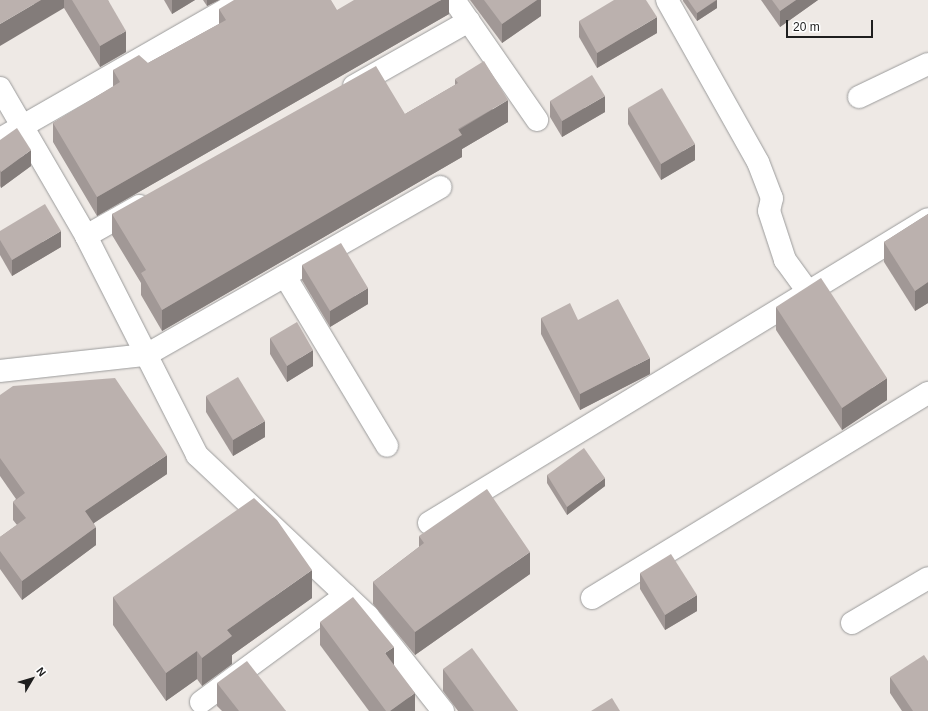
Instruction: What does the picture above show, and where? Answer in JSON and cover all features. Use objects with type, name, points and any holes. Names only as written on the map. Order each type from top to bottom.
[{"type":"street","points":[[0,139],[23,128],[243,0]]},
{"type":"street","points":[[454,0],[536,120]]},
{"type":"street","points":[[667,0],[758,162],[772,198],[769,211],[785,260],[808,292]]},
{"type":"street","points":[[337,96],[469,21]]},
{"type":"street","points":[[859,97],[928,64]]},
{"type":"street","points":[[0,88],[86,236],[198,455],[368,616],[436,709]]},
{"type":"street","points":[[0,371],[146,355],[441,187]]},
{"type":"street","points":[[86,236],[155,197]]},
{"type":"street","points":[[429,523],[928,219]]},
{"type":"street","points":[[285,276],[387,446]]},
{"type":"street","points":[[592,598],[928,393]]},
{"type":"street","points":[[852,623],[928,578]]},
{"type":"street","points":[[201,702],[346,595]]},
{"type":"building","points":[[0,0],[41,0],[0,24]]},
{"type":"building","points":[[72,0],[108,0],[126,31],[100,46]]},
{"type":"building","points":[[234,0],[331,0],[337,10],[354,0],[441,0],[97,197],[53,123],[120,82],[113,70],[139,55],[148,63],[226,20],[219,9]]},
{"type":"building","points":[[484,0],[537,0],[502,24]]},
{"type":"building","points":[[614,0],[646,0],[657,17],[597,53],[579,21]]},
{"type":"building","points":[[688,0],[716,0],[697,13]]},
{"type":"building","points":[[772,0],[796,0],[780,11]]},
{"type":"building","points":[[484,61],[508,100],[458,129],[462,135],[162,310],[141,273],[146,270],[112,214],[376,66],[405,114],[458,83],[455,79]]},
{"type":"building","points":[[592,75],[605,96],[562,121],[550,101]]},
{"type":"building","points":[[662,88],[695,144],[661,164],[628,108]]},
{"type":"building","points":[[17,128],[31,150],[1,172],[0,140]]},
{"type":"building","points":[[45,204],[61,231],[12,260],[0,240],[0,231]]},
{"type":"building","points":[[928,214],[928,282],[915,291],[884,242]]},
{"type":"building","points":[[341,243],[368,288],[330,311],[302,265]]},
{"type":"building","points":[[821,278],[887,378],[842,408],[776,307]]},
{"type":"building","points":[[618,299],[650,358],[580,394],[541,318],[570,303],[578,320]]},
{"type":"building","points":[[297,322],[313,350],[287,366],[270,338]]},
{"type":"building","points":[[238,377],[265,421],[233,440],[206,396]]},
{"type":"building","points":[[115,378],[167,455],[85,511],[96,527],[22,581],[0,551],[0,537],[26,518],[13,502],[25,493],[0,458],[0,395],[13,386]]},
{"type":"building","points":[[584,448],[605,478],[567,507],[547,475]]},
{"type":"building","points":[[487,489],[530,552],[415,632],[373,582],[424,543],[419,536]]},
{"type":"building","points":[[254,498],[277,520],[312,570],[227,630],[232,636],[202,658],[197,651],[166,673],[113,597]]},
{"type":"building","points":[[671,554],[697,595],[665,615],[640,573]]},
{"type":"building","points":[[353,597],[394,647],[385,653],[415,693],[390,711],[386,711],[320,622]]},
{"type":"building","points":[[472,648],[518,711],[474,711],[443,669]]},
{"type":"building","points":[[924,655],[928,661],[928,711],[913,711],[890,677]]},
{"type":"building","points":[[247,661],[286,711],[239,711],[217,683]]},
{"type":"building","points":[[612,698],[620,711],[591,711]]}]
